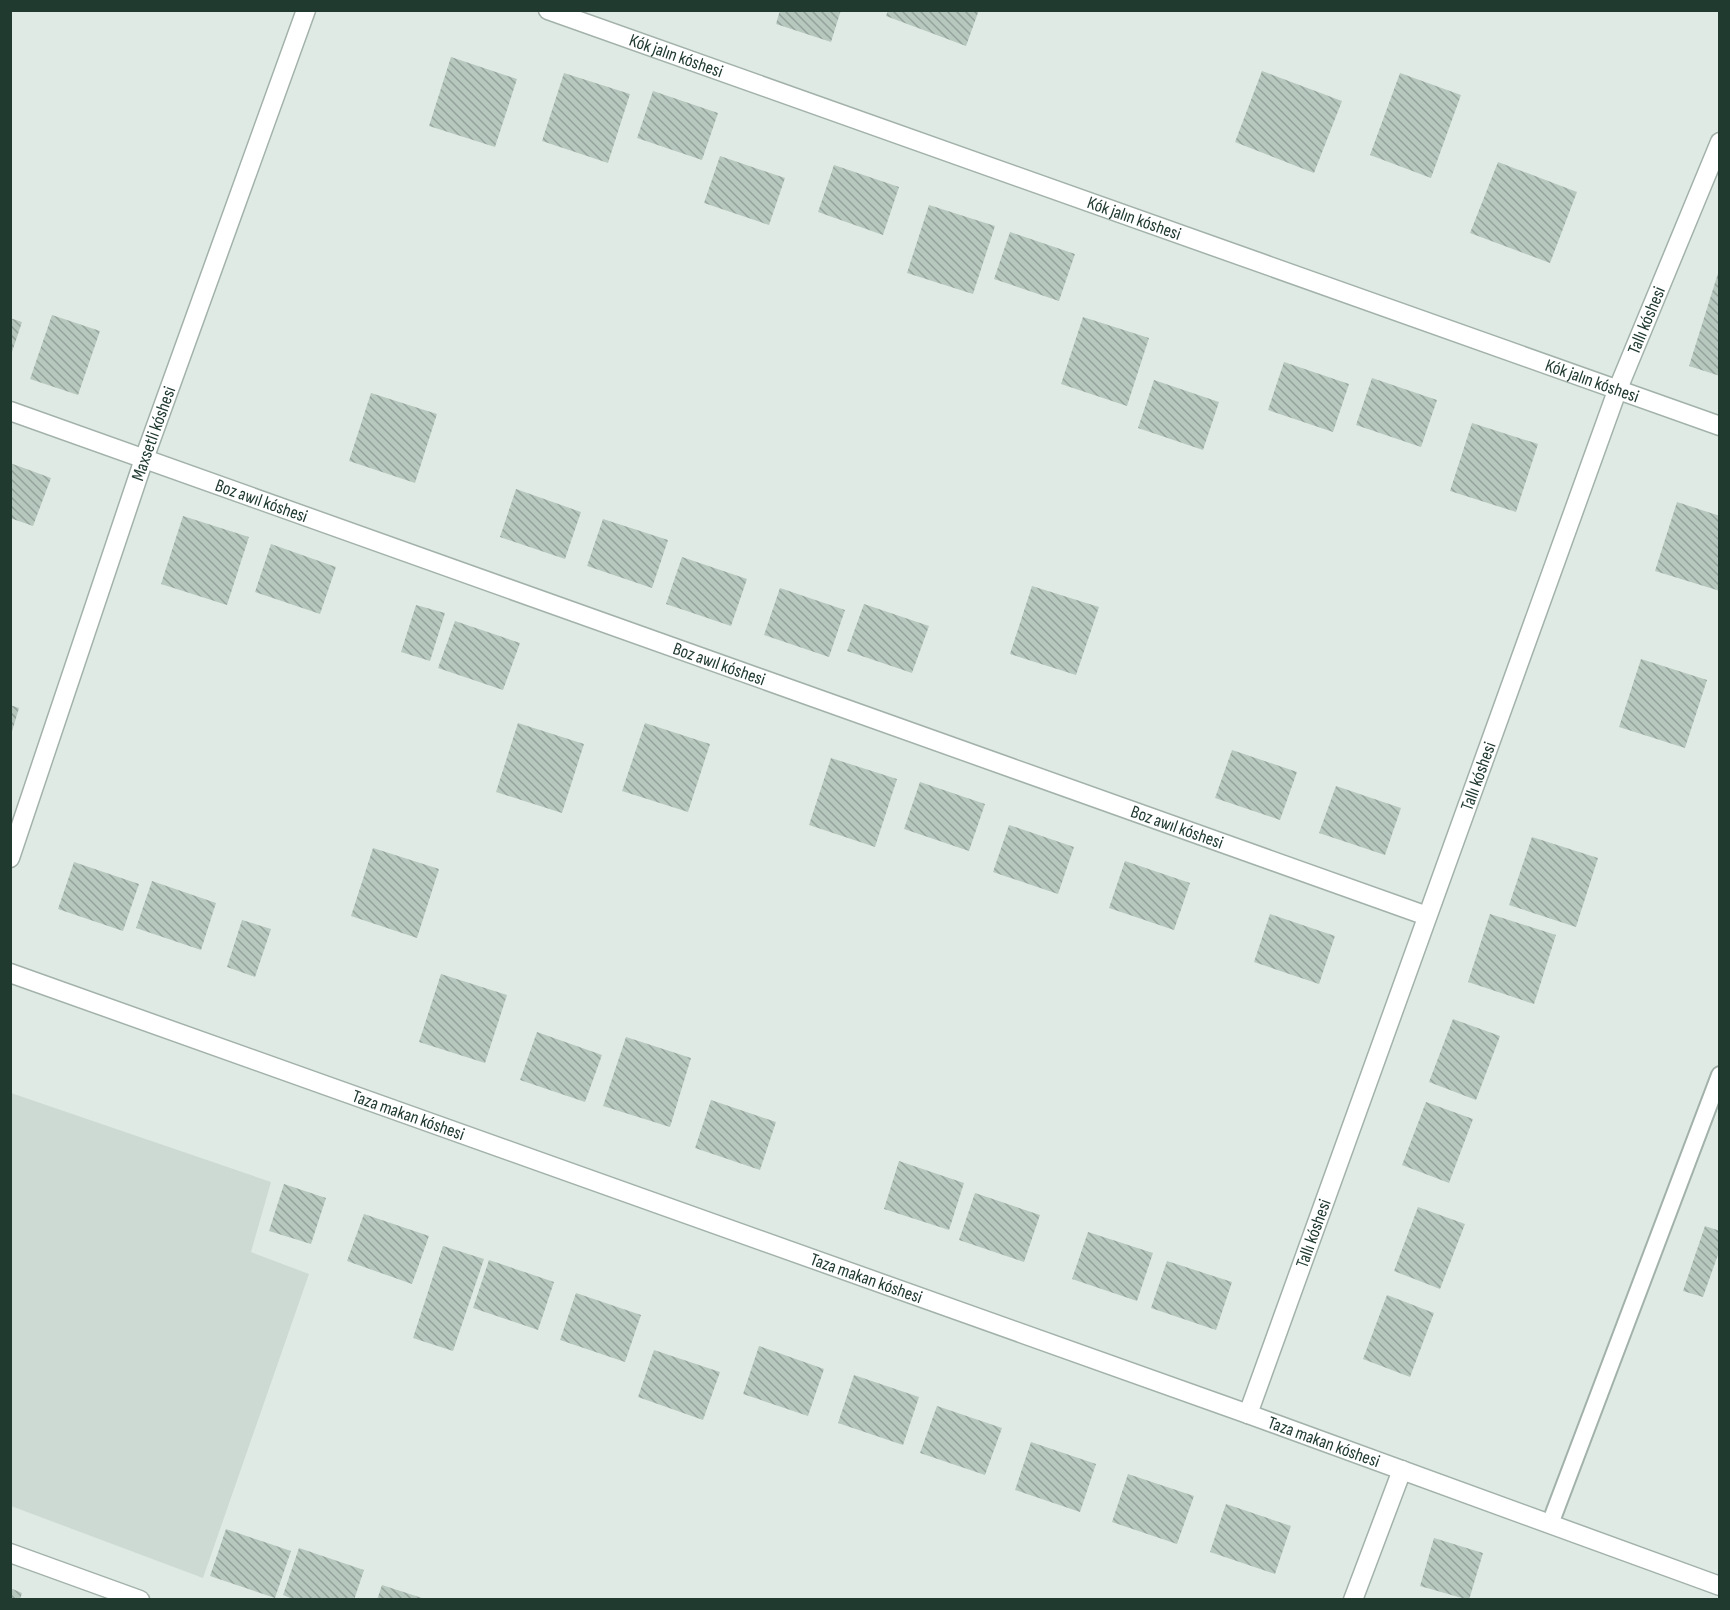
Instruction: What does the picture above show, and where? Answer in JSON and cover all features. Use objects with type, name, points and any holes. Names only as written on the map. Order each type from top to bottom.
[{"type":"street","name":"Maxsetli kóshesi","points":[[10,858],[144,459],[306,10]]},
{"type":"street","name":"Kók jalın kóshesi","points":[[548,10],[1719,426]]},
{"type":"street","name":"Tallı kóshesi","points":[[1248,1414],[1617,391],[1719,142]]},
{"type":"street","name":"Boz awıl kóshesi","points":[[10,411],[1427,916]]},
{"type":"street","name":"Taza makan kóshesi","points":[[10,973],[1248,1414],[1719,1586]]},
{"type":"street","points":[[1353,1599],[1402,1470]]},
{"type":"street","points":[[10,1553],[140,1599]]},
{"type":"lane","points":[[1550,1524],[1719,1075]]},
{"type":"shaded area","points":[[11,1093],[271,1182],[251,1252],[309,1274],[203,1578],[11,1506]]},
{"type":"building","points":[[780,10],[841,10],[831,42],[776,24]]},
{"type":"building","points":[[888,10],[979,10],[966,46],[886,16]]},
{"type":"building","points":[[451,57],[517,79],[495,147],[429,126]]},
{"type":"building","points":[[1262,71],[1342,101],[1314,173],[1235,142]]},
{"type":"building","points":[[564,73],[630,94],[608,163],[542,141]]},
{"type":"building","points":[[1400,73],[1461,95],[1431,178],[1370,155]]},
{"type":"building","points":[[653,91],[718,113],[702,160],[637,138]]},
{"type":"building","points":[[720,156],[785,178],[769,225],[704,203]]},
{"type":"building","points":[[1498,162],[1577,192],[1550,263],[1470,233]]},
{"type":"building","points":[[834,165],[899,187],[883,235],[818,212]]},
{"type":"building","points":[[929,205],[995,226],[973,294],[907,273]]},
{"type":"building","points":[[1010,232],[1075,254],[1059,301],[994,279]]},
{"type":"building","points":[[1720,270],[1720,376],[1689,366]]},
{"type":"building","points":[[52,315],[100,331],[78,395],[30,379]]},
{"type":"building","points":[[1083,317],[1149,338],[1127,406],[1061,384]]},
{"type":"building","points":[[10,318],[22,322],[11,355],[10,355]]},
{"type":"building","points":[[1284,362],[1349,384],[1333,432],[1268,410]]},
{"type":"building","points":[[1372,378],[1437,400],[1421,447],[1356,425]]},
{"type":"building","points":[[1154,380],[1219,402],[1203,450],[1138,428]]},
{"type":"building","points":[[371,393],[437,414],[415,483],[349,461]]},
{"type":"building","points":[[1472,423],[1538,444],[1516,512],[1450,491]]},
{"type":"building","points":[[10,463],[51,478],[33,526],[10,518]]},
{"type":"building","points":[[516,489],[581,512],[565,559],[500,537]]},
{"type":"building","points":[[1677,502],[1720,516],[1720,591],[1655,571]]},
{"type":"building","points":[[183,516],[249,537],[227,605],[161,584]]},
{"type":"building","points":[[603,519],[668,540],[652,588],[587,566]]},
{"type":"building","points":[[271,544],[336,567],[320,614],[255,592]]},
{"type":"building","points":[[682,557],[747,579],[731,626],[666,604]]},
{"type":"building","points":[[1032,586],[1099,607],[1076,675],[1010,654]]},
{"type":"building","points":[[780,588],[845,610],[829,657],[764,635]]},
{"type":"building","points":[[864,604],[929,626],[912,673],[847,651]]},
{"type":"building","points":[[416,605],[445,613],[430,661],[401,652]]},
{"type":"building","points":[[455,621],[520,643],[503,690],[438,668]]},
{"type":"building","points":[[1641,659],[1707,680],[1685,748],[1619,727]]},
{"type":"building","points":[[10,705],[19,708],[11,735],[10,735]]},
{"type":"building","points":[[518,723],[584,744],[562,813],[496,792]]},
{"type":"building","points":[[645,723],[710,744],[688,812],[622,791]]},
{"type":"building","points":[[1232,750],[1297,772],[1280,820],[1215,798]]},
{"type":"building","points":[[831,758],[897,779],[875,847],[809,825]]},
{"type":"building","points":[[920,782],[985,804],[969,851],[904,829]]},
{"type":"building","points":[[1336,786],[1401,808],[1385,855],[1319,833]]},
{"type":"building","points":[[1009,825],[1074,847],[1058,894],[993,872]]},
{"type":"building","points":[[1532,837],[1598,858],[1576,927],[1509,905]]},
{"type":"building","points":[[373,848],[439,869],[417,938],[351,916]]},
{"type":"building","points":[[1125,861],[1190,883],[1174,930],[1109,908]]},
{"type":"building","points":[[74,862],[139,884],[123,931],[58,909]]},
{"type":"building","points":[[152,881],[216,903],[201,950],[136,928]]},
{"type":"building","points":[[1270,914],[1335,936],[1319,984],[1254,962]]},
{"type":"building","points":[[1490,914],[1556,935],[1534,1004],[1468,982]]},
{"type":"building","points":[[242,920],[271,929],[255,977],[227,967]]},
{"type":"building","points":[[441,974],[507,995],[485,1063],[419,1042]]},
{"type":"building","points":[[1453,1019],[1500,1036],[1476,1100],[1429,1082]]},
{"type":"building","points":[[537,1032],[602,1055],[585,1102],[520,1080]]},
{"type":"building","points":[[626,1037],[691,1058],[670,1127],[603,1106]]},
{"type":"building","points":[[711,1100],[776,1122],[760,1170],[695,1148]]},
{"type":"building","points":[[1426,1102],[1473,1119],[1449,1183],[1402,1165]]},
{"type":"building","points":[[899,1161],[964,1183],[949,1230],[884,1209]]},
{"type":"building","points":[[284,1184],[326,1198],[311,1244],[269,1231]]},
{"type":"building","points":[[975,1193],[1040,1215],[1024,1262],[959,1240]]},
{"type":"building","points":[[1418,1207],[1465,1224],[1440,1289],[1394,1271]]},
{"type":"building","points":[[364,1214],[429,1236],[412,1284],[347,1261]]},
{"type":"building","points":[[1705,1226],[1720,1231],[1720,1249],[1703,1297],[1683,1291]]},
{"type":"building","points":[[1088,1232],[1153,1253],[1137,1301],[1072,1279]]},
{"type":"building","points":[[443,1246],[484,1259],[453,1351],[413,1338]]},
{"type":"building","points":[[489,1260],[554,1282],[538,1330],[473,1308]]},
{"type":"building","points":[[1167,1261],[1232,1282],[1216,1330],[1151,1308]]},
{"type":"building","points":[[576,1293],[641,1315],[625,1362],[560,1340]]},
{"type":"building","points":[[1387,1295],[1434,1313],[1410,1377],[1363,1359]]},
{"type":"building","points":[[759,1346],[824,1369],[808,1416],[743,1394]]},
{"type":"building","points":[[654,1350],[720,1372],[703,1420],[638,1397]]},
{"type":"building","points":[[854,1375],[919,1397],[903,1445],[838,1423]]},
{"type":"building","points":[[937,1406],[1002,1428],[985,1475],[920,1453]]},
{"type":"building","points":[[1031,1442],[1096,1464],[1080,1512],[1015,1490]]},
{"type":"building","points":[[1128,1474],[1194,1496],[1177,1544],[1112,1522]]},
{"type":"building","points":[[1226,1504],[1291,1526],[1275,1574],[1210,1552]]},
{"type":"building","points":[[226,1529],[291,1551],[275,1598],[210,1576]]},
{"type":"building","points":[[1434,1538],[1483,1553],[1469,1600],[1420,1586]]},
{"type":"building","points":[[299,1548],[364,1570],[354,1600],[295,1600],[283,1595]]},
{"type":"building","points":[[382,1585],[425,1599],[425,1600],[377,1600]]},
{"type":"building","points":[[10,1588],[22,1593],[20,1600],[10,1600]]}]
